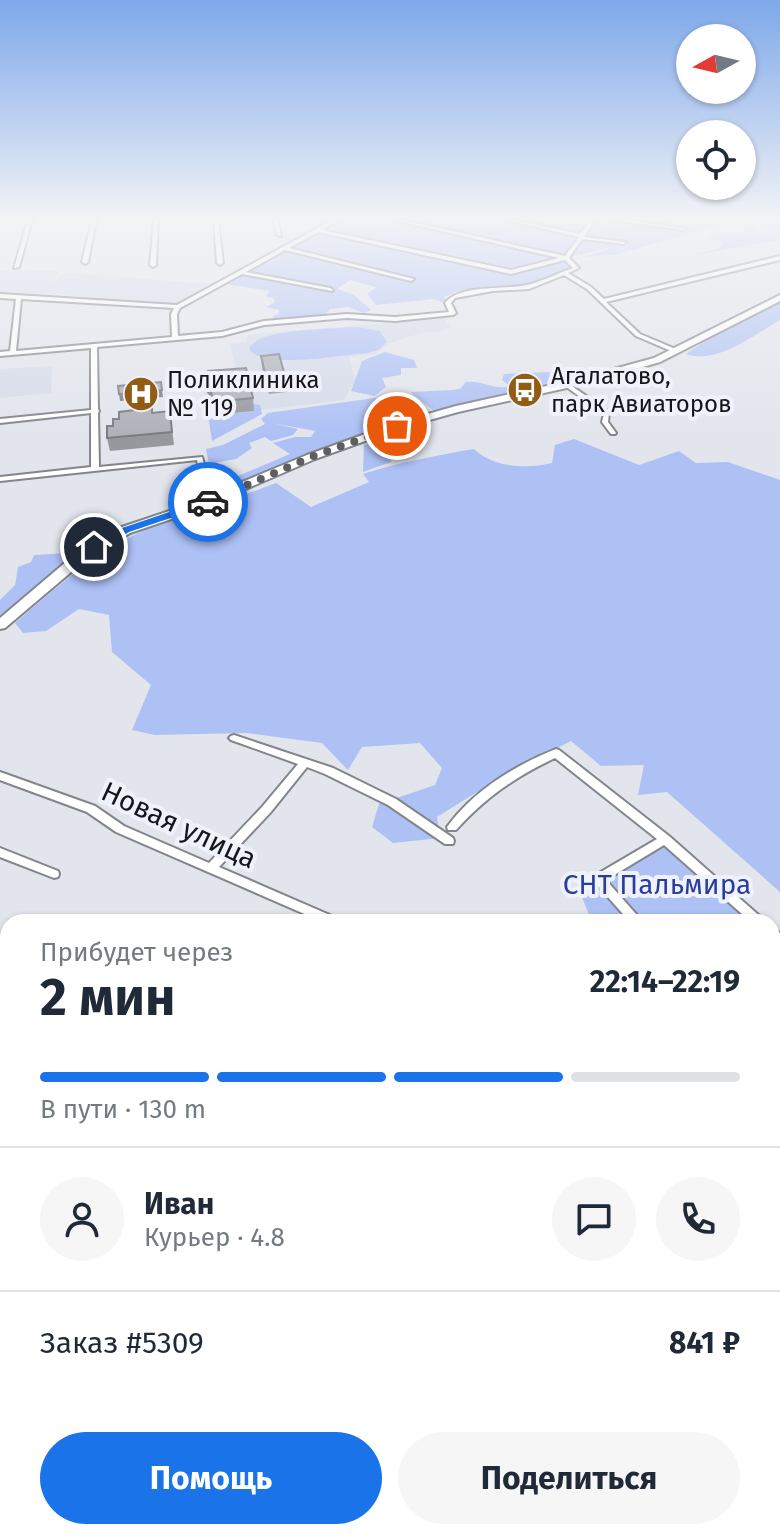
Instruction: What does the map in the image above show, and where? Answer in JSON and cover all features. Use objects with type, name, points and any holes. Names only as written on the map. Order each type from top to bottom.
[{"type":"main road","points":[[0,625],[78,559],[110,537],[397,426],[456,409],[567,385],[672,353],[780,298]]},
{"type":"street","points":[[175,338],[174,314],[178,307],[205,292]]},
{"type":"street","points":[[0,354],[222,334],[264,323],[347,316],[395,319],[453,313],[448,303],[453,297],[479,292]]},
{"type":"street","points":[[593,292],[638,335],[672,353]]},
{"type":"street","points":[[602,301],[640,292]]},
{"type":"street","points":[[0,296],[178,307]]},
{"type":"street","points":[[13,352],[19,296]]},
{"type":"street","points":[[94,345],[95,469]]},
{"type":"street","points":[[567,385],[607,413],[605,422],[613,433]]},
{"type":"street","points":[[0,421],[96,411]]},
{"type":"street","points":[[0,479],[200,458],[207,489],[214,499]]},
{"type":"street","points":[[234,738],[329,771],[392,802],[449,841]]},
{"type":"street","points":[[452,827],[476,801],[508,775],[556,753],[665,839],[750,914]]},
{"type":"street","points":[[210,869],[304,764]]},
{"type":"street","name":"Новая улица","points":[[0,776],[91,809],[120,829],[316,914]]},
{"type":"street","points":[[630,914],[598,879],[665,839]]},
{"type":"street","points":[[0,852],[54,874]]},
{"type":"shaded area","points":[[0,292],[197,292],[178,304],[41,293]]},
{"type":"shaded area","points":[[444,318],[450,327],[442,331],[421,333],[390,343],[375,354],[349,357],[355,381],[344,400],[208,416],[203,385],[238,381],[230,344],[246,342],[247,335]]},
{"type":"shaded area","points":[[52,366],[51,393],[0,398],[0,369]]},
{"type":"green space","points":[[269,292],[345,292],[354,295],[371,310],[364,313],[348,307],[330,309],[325,315],[275,319],[273,316],[279,314],[279,310],[266,307],[275,302],[274,298],[266,297]]},
{"type":"green space","points":[[456,292],[444,297],[445,303],[434,299],[376,305],[367,294]]},
{"type":"green space","points":[[780,301],[780,320],[747,340],[710,355],[686,354],[719,332]]},
{"type":"green space","points":[[357,327],[380,331],[387,342],[378,350],[367,353],[304,360],[270,359],[249,349],[255,342],[280,333]]},
{"type":"green space","points":[[385,352],[414,360],[417,368],[401,368],[401,375],[382,378],[386,387],[374,396],[351,391],[362,361]]},
{"type":"green space","points":[[557,373],[566,381],[434,411],[410,392],[460,389],[466,382],[504,387],[510,386],[502,380],[504,374]]},
{"type":"green space","points":[[403,394],[387,401],[396,409],[414,405],[426,413],[329,445],[223,491],[233,484],[233,478],[290,454],[273,443],[295,437],[311,437],[315,431],[272,423],[298,429],[293,435],[271,441],[265,437],[249,443],[252,448],[236,459],[209,464],[206,449],[223,445],[265,424],[261,419],[268,413]]},
{"type":"green space","points":[[253,404],[260,405],[262,414],[212,441],[208,416],[254,411]]},
{"type":"green space","points":[[407,429],[425,442],[393,453],[391,462],[363,472],[364,445]]},
{"type":"green space","points":[[574,439],[639,465],[679,451],[696,463],[728,462],[780,480],[780,892],[667,792],[638,795],[644,765],[601,766],[571,741],[509,772],[437,817],[440,838],[393,843],[372,827],[379,804],[435,785],[442,768],[420,743],[362,747],[348,770],[322,743],[247,733],[155,735],[132,730],[151,685],[112,652],[109,615],[79,609],[46,631],[23,633],[15,623],[77,571],[128,538],[276,483],[311,507],[369,482],[363,474],[390,466],[474,449],[501,463],[542,465],[552,463],[555,445]]},
{"type":"green space","points":[[69,553],[72,556],[0,616],[0,600],[15,585],[18,567],[31,562],[34,555]]},
{"type":"green space","name":"СНТ Пальмира","points":[[662,836],[749,914],[589,914],[577,885]]},
{"type":"building","points":[[279,354],[286,380],[267,381],[261,356]]},
{"type":"building","points":[[246,368],[253,398],[213,402],[211,391],[208,392],[208,371]]},
{"type":"building","points":[[161,382],[162,390],[119,394],[118,386]]},
{"type":"building","points":[[152,408],[152,413],[170,411],[172,432],[107,438],[107,426],[113,426],[113,419],[119,419],[119,412]]},
{"type":"way so far","points":[[208,502],[311,457],[397,426]]},
{"type":"place","name":"Агалатово, парк Авиаторов","points":[[525,390]]},
{"type":"place","name":"Поликлиника № 119","points":[[141,394]]},
{"type":"route","points":[[94,547],[126,530],[208,502]]}]
